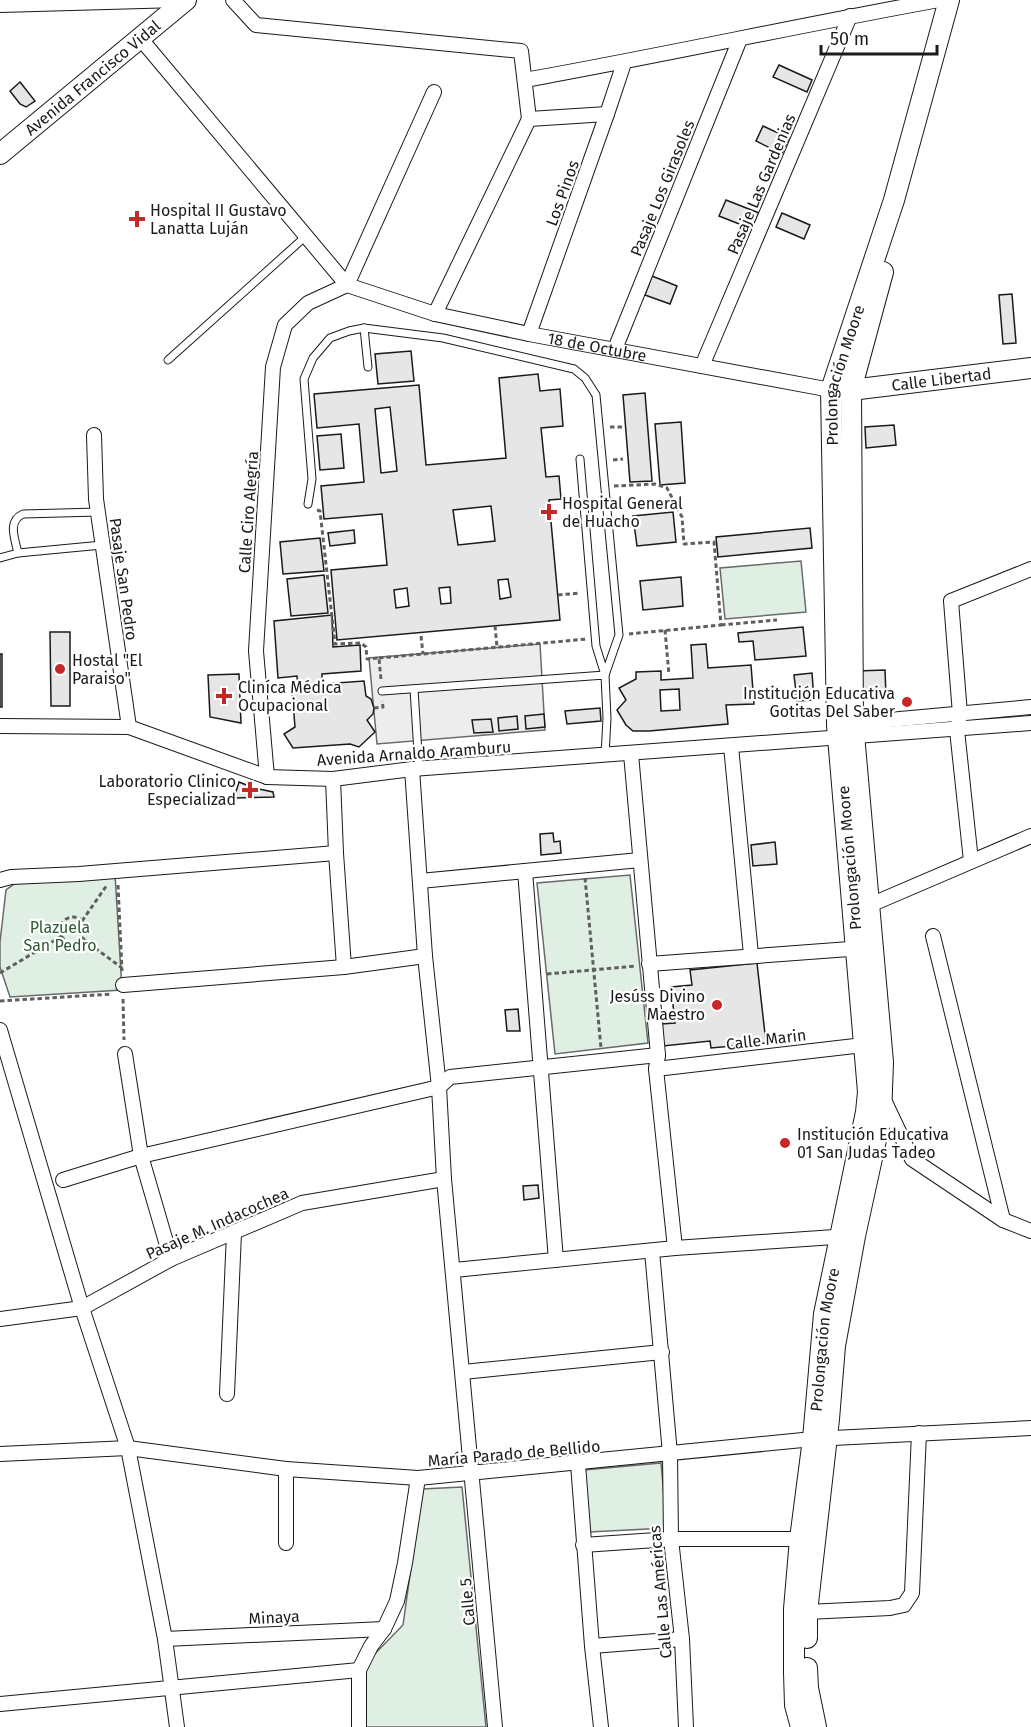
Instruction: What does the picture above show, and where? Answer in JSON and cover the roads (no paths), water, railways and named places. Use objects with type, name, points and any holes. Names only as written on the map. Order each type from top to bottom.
[{"type":"street","points":[[0,5],[179,0]]},
{"type":"street","name":"Avenida Francisco Vidal","points":[[0,154],[186,0]]},
{"type":"street","points":[[233,0],[255,25],[521,51],[529,119],[435,314]]},
{"type":"street","points":[[525,80],[624,63],[939,0]]},
{"type":"street","name":"Prolongación Moore","points":[[816,1727],[808,1688],[807,1612],[820,1439],[824,1314],[848,1236],[867,1112],[876,1094],[846,731],[831,390],[894,200],[949,0]]},
{"type":"street","name":"Prolongación Moore","points":[[865,947],[870,905],[846,731],[851,390],[960,0]]},
{"type":"street","name":"Pasaje Las Gardenias","points":[[702,366],[850,16]]},
{"type":"street","points":[[140,38],[347,285],[434,92]]},
{"type":"street","name":"Pasaje Los Girasoles","points":[[615,349],[740,39]]},
{"type":"street","name":"Los Pinos","points":[[528,334],[624,63]]},
{"type":"street","points":[[529,119],[607,114]]},
{"type":"street","name":"18 de Octubre","points":[[347,285],[435,314],[528,334],[831,390],[851,390]]},
{"type":"street","name":"Calle Ciro Alegría","points":[[267,777],[255,651],[273,367],[285,325],[308,303],[347,285]]},
{"type":"street","name":"Calle Libertad","points":[[851,390],[1031,368]]},
{"type":"street","name":"Pasaje San Pedro","points":[[94,435],[98,512],[129,727]]},
{"type":"street","points":[[971,861],[957,730],[960,714],[951,601],[1031,568]]},
{"type":"street","points":[[846,731],[960,714],[1031,707]]},
{"type":"street","points":[[846,731],[957,730],[1031,723]]},
{"type":"street","name":"Avenida Arnaldo Aramburu","points":[[0,726],[129,727],[267,777],[333,778],[415,769],[732,746],[846,731]]},
{"type":"street","points":[[732,746],[751,955]]},
{"type":"street","points":[[631,754],[675,1248]]},
{"type":"street","name":"Calle 5","points":[[415,769],[425,956],[439,1087],[444,1179],[495,1727]]},
{"type":"street","points":[[333,778],[344,967]]},
{"type":"street","points":[[870,905],[1031,836]]},
{"type":"street","points":[[0,880],[11,877],[336,854]]},
{"type":"street","points":[[420,881],[640,860]]},
{"type":"street","points":[[525,871],[556,1260]]},
{"type":"street","points":[[933,936],[1003,1220]]},
{"type":"street","points":[[650,964],[865,947]]},
{"type":"street","points":[[123,989],[344,967],[425,956]]},
{"type":"street","points":[[0,1030],[82,1308],[128,1448],[165,1639],[177,1727]]},
{"type":"street","name":"Calle Marin","points":[[63,1180],[141,1156],[439,1087],[450,1077],[602,1061],[657,1062],[872,1044]]},
{"type":"street","points":[[125,1054],[141,1156],[171,1259]]},
{"type":"street","points":[[876,1094],[912,1159],[1003,1220],[1031,1231]]},
{"type":"street","name":"Pasaje M. Indacochea","points":[[82,1308],[171,1259],[302,1203],[444,1179]]},
{"type":"street","points":[[227,1394],[234,1233]]},
{"type":"street","points":[[454,1270],[675,1248],[848,1236]]},
{"type":"street","name":"Calle Las Américas","points":[[652,1251],[670,1454],[670,1539],[682,1639],[686,1727]]},
{"type":"street","points":[[0,1319],[82,1308]]},
{"type":"street","points":[[462,1372],[662,1352]]},
{"type":"street","name":"María Parado de Bellido","points":[[0,1454],[128,1448],[286,1469],[418,1478],[820,1439],[1031,1428]]},
{"type":"street","points":[[807,1612],[890,1608],[904,1605],[912,1593],[919,1433]]},
{"type":"street","name":"Prolongación Moore","points":[[801,1727],[795,1705],[794,1609],[800,1539],[820,1439]]},
{"type":"street","points":[[578,1464],[592,1646],[601,1727]]},
{"type":"street","points":[[286,1469],[286,1543]]},
{"type":"street","points":[[359,1727],[359,1670],[371,1646],[384,1629],[397,1601],[418,1478]]},
{"type":"street","points":[[584,1545],[670,1539],[800,1539]]},
{"type":"street","name":"Minaya","points":[[165,1639],[384,1629]]},
{"type":"street","points":[[592,1646],[682,1639]]},
{"type":"street","points":[[0,1704],[359,1670]]},
{"type":"lane","points":[[168,360],[306,236]]},
{"type":"lane","points":[[364,328],[368,367]]},
{"type":"lane","points":[[308,504],[312,479],[304,379],[313,358],[330,339],[364,328],[443,339],[574,369],[585,378],[596,395],[619,635],[605,675]]},
{"type":"lane","points":[[580,459],[595,638],[605,675],[607,718],[605,756]]},
{"type":"lane","points":[[18,553],[12,525],[16,517],[23,514],[98,512]]},
{"type":"lane","points":[[0,558],[18,553],[102,545]]},
{"type":"lane","points":[[382,691],[605,675]]},
{"type":"lane","points":[[414,689],[415,769]]},
{"type":"place","name":"Hospital II Gustavo Lanatta Luján","points":[[137,219]]},
{"type":"place","name":"Hospital General de Huacho","points":[[549,512]]},
{"type":"place","name":"Hostal \"El Paraiso\"","points":[[60,669]]},
{"type":"place","name":"Cliníca Médica Ocupacional","points":[[224,696]]},
{"type":"place","name":"Institución Educativa Gotitas Del Saber","points":[[907,702]]},
{"type":"place","name":"Laboratorio Clinico Especializad","points":[[250,790]]},
{"type":"place","name":"Jesúss Divino Maestro","points":[[717,1005]]},
{"type":"place","name":"Institución Educativa 01 San Judas Tadeo","points":[[785,1143]]},
{"type":"park label","name":"Plazuela San Pedro","points":[[60,936]]}]
